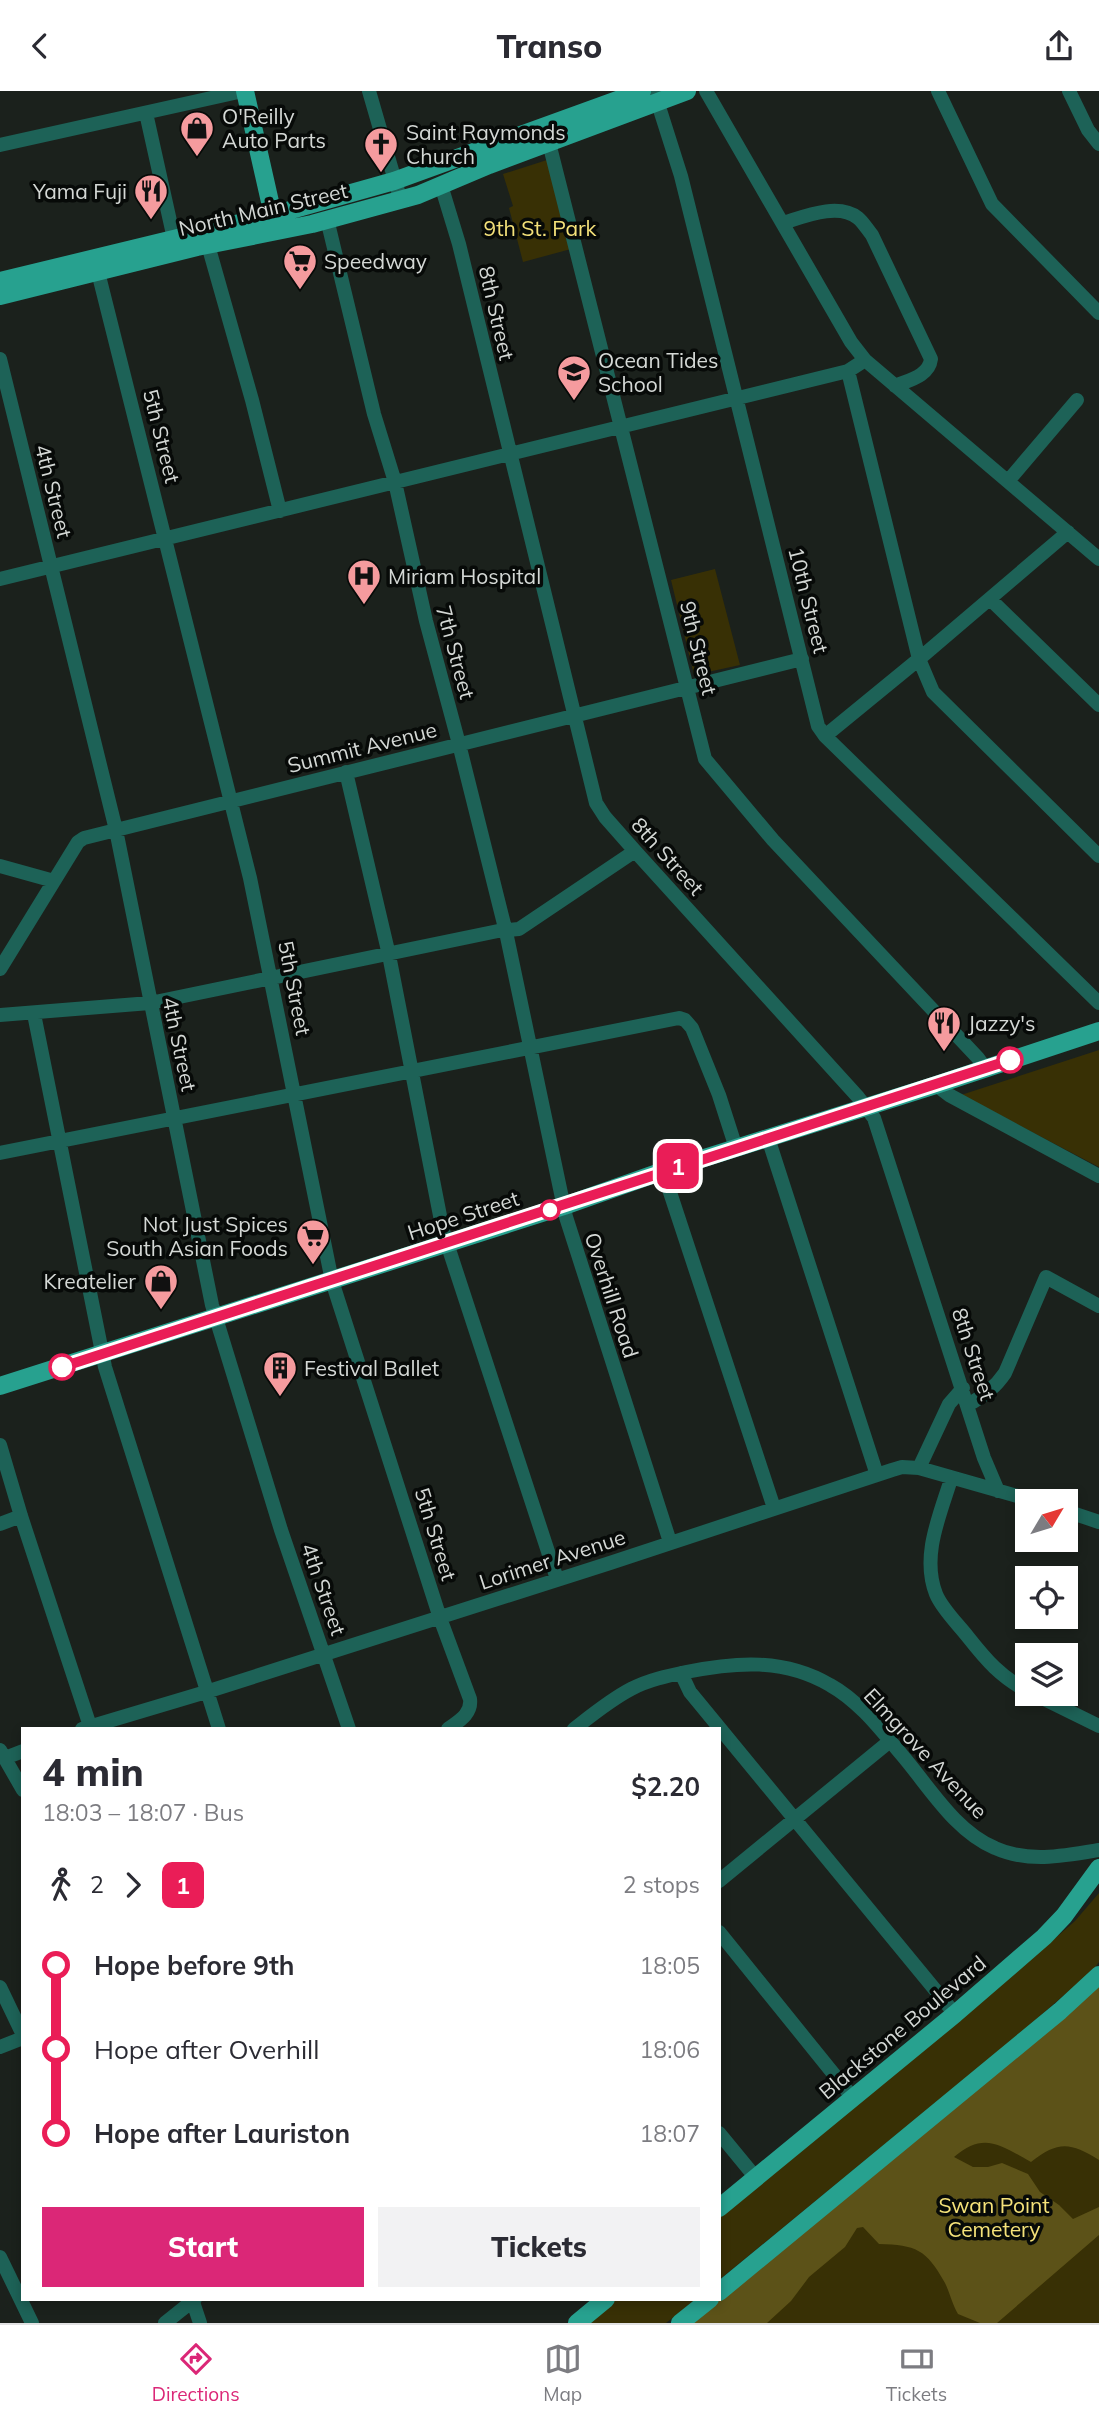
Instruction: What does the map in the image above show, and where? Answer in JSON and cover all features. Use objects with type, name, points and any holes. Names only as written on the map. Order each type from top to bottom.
[{"type":"main road","points":[[244,91],[275,223]]},
{"type":"main road","name":"North Main Street","points":[[0,296],[208,245],[642,91]]},
{"type":"main road","name":"North Main Street","points":[[0,281],[174,239],[275,223],[327,219],[401,199],[549,143],[656,96],[687,91]]},
{"type":"main road","name":"Hope Street","points":[[0,1386],[332,1281],[1099,1031]]},
{"type":"main road","name":"Blackstone Boulevard","points":[[721,2206],[955,2014],[1044,1937],[1064,1916],[1099,1868]]},
{"type":"main road","points":[[721,2290],[1060,2011],[1099,1975]]},
{"type":"main road","points":[[577,2323],[604,2301]]},
{"type":"main road","points":[[680,2323],[708,2301]]},
{"type":"street","points":[[0,145],[244,91]]},
{"type":"street","points":[[369,91],[401,199]]},
{"type":"street","points":[[706,91],[865,360],[1099,559]]},
{"type":"street","points":[[937,91],[992,204],[1099,313]]},
{"type":"street","points":[[1069,91],[1088,130],[1099,144]]},
{"type":"street","name":"10th Street","points":[[656,96],[681,176],[818,726],[825,736],[1099,1003]]},
{"type":"street","points":[[146,113],[174,239]]},
{"type":"street","name":"9th Street","points":[[549,143],[705,759],[773,839],[978,1058],[985,1069]]},
{"type":"street","name":"8th Street","points":[[441,185],[459,244],[596,803],[635,851],[874,1118],[984,1458],[998,1491]]},
{"type":"street","points":[[783,223],[835,211],[848,212],[858,218],[872,235],[931,359],[930,366],[920,376],[895,386]]},
{"type":"street","name":"7th Street","points":[[327,219],[506,932]]},
{"type":"street","points":[[208,245],[281,511]]},
{"type":"street","name":"5th Street","points":[[98,272],[231,800],[272,978],[332,1281],[471,1707],[467,1714],[451,1727]]},
{"type":"street","name":"4th Street","points":[[0,359],[116,830],[212,1305],[281,1530],[348,1727]]},
{"type":"street","points":[[0,579],[848,371],[865,360]]},
{"type":"street","points":[[848,371],[919,659],[933,692],[1099,856]]},
{"type":"street","points":[[1008,481],[1077,400]]},
{"type":"street","points":[[825,736],[1068,532]]},
{"type":"street","points":[[990,599],[1099,705]]},
{"type":"street","name":"Summit Avenue","points":[[0,969],[78,842],[84,838],[802,659]]},
{"type":"street","points":[[346,772],[389,955],[441,1220],[557,1579]]},
{"type":"street","points":[[0,1015],[150,1003],[498,931],[519,929],[635,851]]},
{"type":"street","points":[[0,866],[54,881]]},
{"type":"street","name":"Overhill Road","points":[[506,932],[564,1206],[670,1542]]},
{"type":"street","points":[[34,1014],[102,1355],[218,1727]]},
{"type":"street","points":[[0,1153],[671,1019],[685,1020],[692,1028],[736,1149]]},
{"type":"street","points":[[936,1085],[949,1095],[1099,1177]]},
{"type":"street","points":[[768,1138],[877,1475]]},
{"type":"street","points":[[663,1171],[774,1508]]},
{"type":"street","points":[[968,1405],[998,1384],[1046,1277],[1099,1306]]},
{"type":"street","points":[[919,1468],[949,1404],[963,1388]]},
{"type":"street","points":[[0,1445],[86,1727]]},
{"type":"street","name":"Lorimer Avenue","points":[[89,1727],[440,1618],[902,1467],[919,1468],[1015,1496]]},
{"type":"street","points":[[951,1479],[930,1555],[937,1596],[988,1662],[1015,1684]]},
{"type":"street","points":[[1078,1515],[1099,1522]]},
{"type":"street","points":[[0,1524],[21,1516]]},
{"type":"street","name":"Elmgrove Avenue","points":[[577,1727],[631,1689],[651,1679],[720,1665],[780,1665],[807,1673],[832,1685],[851,1701],[890,1741],[951,1815],[979,1840],[1019,1857],[1062,1857],[1099,1850]]},
{"type":"street","points":[[681,1673],[690,1692],[719,1727]]},
{"type":"street","points":[[1059,1706],[1099,1725]]},
{"type":"street","points":[[721,1730],[955,2014]]},
{"type":"street","points":[[721,1879],[890,1741]]},
{"type":"street","points":[[21,1751],[2,1754],[21,1787]]},
{"type":"street","points":[[721,1934],[853,2098]]},
{"type":"street","points":[[0,1987],[21,2032]]},
{"type":"street","points":[[0,2047],[21,2037]]},
{"type":"street","points":[[721,2135],[756,2178]]},
{"type":"street","points":[[0,2257],[20,2291]]},
{"type":"street","points":[[24,2301],[32,2323]]},
{"type":"street","points":[[165,2323],[192,2301]]},
{"type":"street","points":[[193,2301],[200,2323]]},
{"type":"green space","name":"9th St. Park","points":[[547,160],[571,249],[523,262],[509,208],[513,206],[503,174]]},
{"type":"green space","points":[[715,569],[740,665],[694,675],[671,580]]},
{"type":"green space","points":[[1099,1050],[1099,1167],[961,1095]]},
{"type":"green space","points":[[1099,1893],[1099,1962],[1093,1970],[721,2278],[721,2212],[998,1988],[1075,1921]]},
{"type":"green space","name":"Swan Point Cemetery","points":[[1099,1976],[1099,2160],[1080,2150],[1064,2146],[1049,2150],[1031,2162],[992,2143],[974,2144],[954,2157],[973,2167],[1002,2163],[1028,2174],[1040,2192],[1073,2219],[1099,2207],[1099,2235],[997,2323],[980,2323],[958,2314],[945,2283],[926,2256],[911,2248],[879,2244],[863,2227],[857,2228],[845,2247],[809,2277],[791,2301],[767,2323],[686,2323],[712,2301],[721,2301],[721,2294]]},
{"type":"green space","name":"Swan Point Cemetery","points":[[1099,1991],[1099,2323],[700,2323]]},
{"type":"green space","points":[[615,2301],[694,2301],[666,2323],[588,2323]]},
{"type":"bus line","name":"1","points":[[62,1367],[1010,1060]]},
{"type":"place","name":"O'Reilly Auto Parts","points":[[197,158]]},
{"type":"place","name":"Saint Raymonds Church","points":[[381,174]]},
{"type":"place","name":"Yama Fuji","points":[[151,221]]},
{"type":"place","name":"Speedway","points":[[300,291]]},
{"type":"place","name":"Ocean Tides School","points":[[574,402]]},
{"type":"place","name":"Miriam Hospital","points":[[364,606]]},
{"type":"place","name":"Jazzy's","points":[[944,1053]]},
{"type":"place","name":"Not Just Spices South Asian Foods","points":[[313,1266]]},
{"type":"place","name":"Kreatelier","points":[[161,1311]]},
{"type":"place","name":"Festival Ballet","points":[[280,1398]]}]
